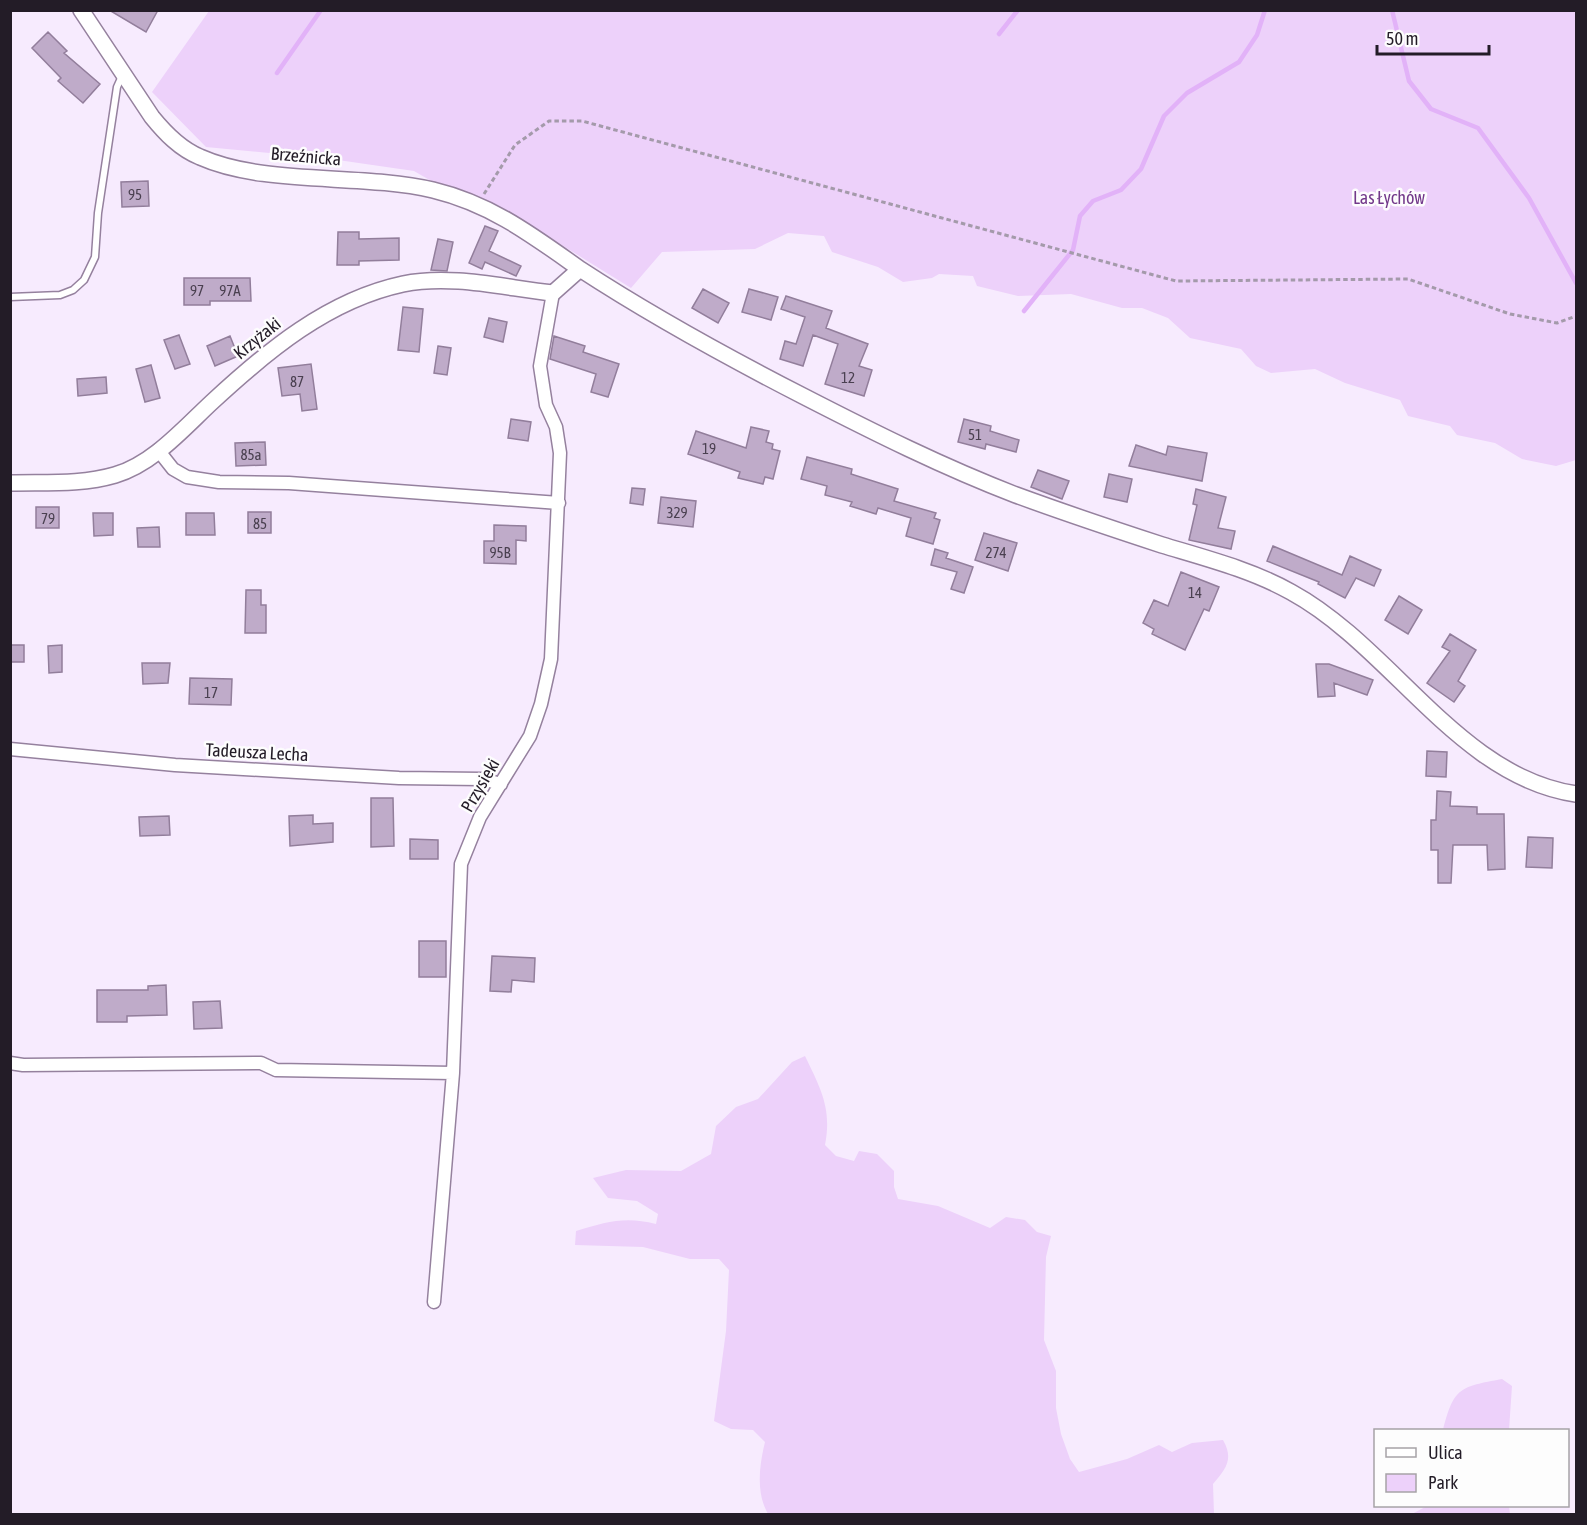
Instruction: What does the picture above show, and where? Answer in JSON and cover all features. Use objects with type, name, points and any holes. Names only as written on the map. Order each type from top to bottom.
[{"type":"street","name":"Brzeźnicka","points":[[81,10],[164,132],[199,157],[232,168],[383,182],[432,189],[478,203],[496,212],[579,269],[700,342],[948,468],[1085,521],[1216,561],[1288,589],[1319,608],[1352,634],[1454,731],[1486,758],[1524,778],[1559,791],[1576,794]]},
{"type":"street","points":[[553,293],[579,269]]},
{"type":"street","name":"Krzyżaki","points":[[10,483],[84,482],[117,475],[158,450],[258,362],[307,323],[360,298],[402,284],[430,281],[553,293]]},
{"type":"street","name":"Przysieki","points":[[434,1302],[453,1073],[461,864],[480,818],[530,736],[542,704],[551,659],[561,453],[556,426],[546,405],[540,366],[553,293]]},
{"type":"street","points":[[158,450],[173,469],[187,477],[219,482],[289,483],[559,503]]},
{"type":"street","name":"Tadeusza Lecha","points":[[10,749],[175,765],[399,778],[483,779],[501,784]]},
{"type":"street","points":[[10,1063],[23,1065],[261,1062],[276,1070],[453,1073]]},
{"type":"lane","points":[[10,297],[60,295],[72,290],[84,280],[95,257],[98,213],[117,87],[123,74]]},
{"type":"path","points":[[478,203],[515,145],[549,120],[582,121],[1078,257],[1176,281],[1408,279],[1510,314],[1557,323],[1576,316]]},
{"type":"green space","name":"Las Łychów","points":[[209,11],[1576,11],[1576,460],[1556,466],[1522,459],[1495,443],[1457,435],[1450,426],[1408,416],[1400,400],[1345,383],[1315,369],[1271,373],[1256,366],[1241,349],[1190,338],[1168,318],[1142,308],[1122,308],[1071,294],[1018,296],[977,286],[973,276],[939,274],[932,278],[903,282],[878,267],[832,252],[824,236],[788,233],[755,249],[662,252],[631,288],[497,205],[440,186],[414,171],[331,159],[206,147],[152,92]]},
{"type":"green space","points":[[805,1056],[824,1099],[827,1121],[825,1145],[836,1156],[854,1161],[859,1151],[877,1154],[894,1171],[894,1187],[898,1199],[938,1206],[990,1228],[1006,1217],[1025,1220],[1037,1232],[1051,1236],[1046,1257],[1044,1340],[1056,1371],[1056,1408],[1061,1434],[1070,1459],[1079,1472],[1127,1459],[1159,1445],[1172,1452],[1192,1443],[1223,1440],[1228,1458],[1225,1468],[1213,1484],[1214,1514],[768,1514],[760,1488],[761,1460],[765,1442],[753,1430],[731,1429],[714,1421],[726,1331],[729,1270],[719,1259],[690,1259],[643,1247],[575,1245],[576,1231],[625,1220],[656,1224],[658,1214],[637,1201],[608,1198],[593,1178],[626,1170],[681,1171],[711,1154],[716,1126],[736,1107],[758,1099],[792,1062]]},
{"type":"green space","points":[[1502,1379],[1512,1386],[1509,1429],[1443,1429],[1455,1397],[1461,1391],[1477,1384]]},
{"type":"green space","points":[[1425,1507],[1509,1507],[1510,1514],[1412,1514]]},
{"type":"building","points":[[109,10],[158,10],[146,32]]},
{"type":"building","points":[[48,32],[67,51],[64,53],[100,84],[83,103],[58,81],[61,78],[32,48]]},
{"type":"building","points":[[148,181],[149,206],[122,207],[121,182]]},
{"type":"building","points":[[485,226],[498,231],[489,251],[521,266],[516,276],[485,262],[482,269],[469,263]]},
{"type":"building","points":[[338,232],[359,232],[359,239],[399,238],[399,260],[359,261],[359,265],[337,265]]},
{"type":"building","points":[[438,239],[453,242],[447,271],[431,270]]},
{"type":"building","points":[[184,278],[250,278],[251,301],[210,301],[210,305],[184,305]]},
{"type":"building","points":[[703,289],[729,303],[718,323],[692,308]]},
{"type":"building","points":[[749,289],[778,297],[771,320],[742,312]]},
{"type":"building","points":[[786,296],[832,311],[826,328],[868,344],[859,366],[872,370],[864,396],[825,384],[838,344],[813,335],[803,366],[780,359],[785,341],[796,344],[805,317],[781,309]]},
{"type":"building","points":[[403,307],[423,309],[419,352],[398,350]]},
{"type":"building","points":[[489,318],[507,322],[503,342],[484,337]]},
{"type":"building","points":[[179,335],[190,364],[175,369],[164,340]]},
{"type":"building","points":[[230,336],[238,356],[215,366],[207,346]]},
{"type":"building","points":[[554,336],[585,346],[583,352],[619,364],[608,397],[591,392],[596,374],[550,359]]},
{"type":"building","points":[[438,346],[451,348],[447,375],[434,373]]},
{"type":"building","points":[[311,364],[317,409],[302,411],[300,394],[282,396],[278,368]]},
{"type":"building","points":[[151,365],[160,398],[145,402],[136,369]]},
{"type":"building","points":[[106,377],[107,393],[78,396],[77,379]]},
{"type":"building","points":[[511,419],[531,422],[528,441],[508,438]]},
{"type":"building","points":[[964,419],[991,426],[990,431],[1019,440],[1016,452],[986,444],[985,449],[958,442]]},
{"type":"building","points":[[751,427],[769,431],[766,442],[773,444],[772,449],[780,451],[773,479],[765,477],[763,484],[738,478],[740,472],[688,454],[696,431],[746,448]]},
{"type":"building","points":[[265,442],[266,465],[236,466],[235,443]]},
{"type":"building","points":[[1136,445],[1166,455],[1168,446],[1207,453],[1202,481],[1129,466]]},
{"type":"building","points":[[807,457],[852,469],[851,474],[898,489],[894,501],[936,513],[934,518],[940,520],[933,544],[906,536],[911,518],[878,508],[876,514],[850,506],[852,502],[825,495],[827,486],[801,479]]},
{"type":"building","points":[[1038,470],[1069,481],[1062,499],[1031,487]]},
{"type":"building","points":[[1109,474],[1132,479],[1127,502],[1104,497]]},
{"type":"building","points":[[632,488],[645,489],[643,505],[630,503]]},
{"type":"building","points":[[1196,489],[1226,497],[1218,528],[1235,531],[1231,549],[1189,540],[1197,505],[1193,504]]},
{"type":"building","points":[[661,497],[696,501],[693,527],[658,523]]},
{"type":"building","points":[[36,507],[59,507],[59,528],[36,528]]},
{"type":"building","points":[[248,512],[271,512],[271,533],[248,533]]},
{"type":"building","points":[[93,513],[113,513],[113,535],[94,536]]},
{"type":"building","points":[[186,513],[214,513],[215,535],[186,535]]},
{"type":"building","points":[[494,525],[526,526],[526,541],[516,540],[516,564],[484,563],[484,541],[494,541]]},
{"type":"building","points":[[159,527],[160,547],[138,547],[137,528]]},
{"type":"building","points":[[984,533],[1017,543],[1008,571],[975,560]]},
{"type":"building","points":[[1273,546],[1342,575],[1350,556],[1381,570],[1374,586],[1356,578],[1345,598],[1318,584],[1319,582],[1267,561]]},
{"type":"building","points":[[935,549],[948,553],[946,558],[973,567],[964,593],[951,589],[957,572],[931,565]]},
{"type":"building","points":[[1181,572],[1219,587],[1209,611],[1204,609],[1185,650],[1152,634],[1154,629],[1143,623],[1154,600],[1168,606]]},
{"type":"building","points":[[246,590],[261,590],[261,605],[266,605],[266,633],[245,633]]},
{"type":"building","points":[[1399,596],[1422,610],[1408,634],[1385,620]]},
{"type":"building","points":[[1450,634],[1476,650],[1458,681],[1465,686],[1454,702],[1427,683],[1450,651],[1442,647]]},
{"type":"building","points":[[10,645],[24,645],[24,662],[10,662]]},
{"type":"building","points":[[62,645],[62,672],[49,673],[48,646]]},
{"type":"building","points":[[142,663],[170,663],[168,683],[143,684]]},
{"type":"building","points":[[1316,664],[1329,664],[1373,680],[1367,695],[1334,683],[1335,696],[1318,697]]},
{"type":"building","points":[[190,678],[232,679],[231,705],[189,704]]},
{"type":"building","points":[[1427,751],[1447,752],[1446,777],[1426,776]]},
{"type":"building","points":[[1437,791],[1451,792],[1450,806],[1477,807],[1477,814],[1504,814],[1505,869],[1488,870],[1487,845],[1453,845],[1451,883],[1438,883],[1438,850],[1431,850],[1431,820],[1436,820]]},
{"type":"building","points":[[371,798],[393,798],[394,846],[371,847]]},
{"type":"building","points":[[313,815],[313,824],[333,823],[333,842],[290,846],[289,816]]},
{"type":"building","points":[[169,816],[170,835],[140,836],[139,817]]},
{"type":"building","points":[[1528,837],[1553,838],[1552,868],[1526,867]]},
{"type":"building","points":[[410,839],[438,840],[438,859],[410,859]]},
{"type":"building","points":[[419,941],[446,941],[446,977],[419,977]]},
{"type":"building","points":[[492,956],[535,958],[534,982],[512,980],[511,992],[490,991]]},
{"type":"building","points":[[166,985],[167,1015],[127,1016],[127,1022],[97,1022],[97,990],[148,990],[148,986]]},
{"type":"building","points":[[220,1001],[222,1028],[194,1029],[193,1002]]},
{"type":"waterway","points":[[277,73],[321,10]]},
{"type":"waterway","points":[[999,34],[1018,10]]},
{"type":"waterway","points":[[1024,311],[1073,250],[1080,216],[1093,201],[1121,190],[1141,169],[1164,116],[1187,93],[1239,62],[1257,35],[1265,10]]},
{"type":"waterway","points":[[1392,10],[1409,81],[1431,109],[1478,128],[1529,198],[1576,283]]}]
